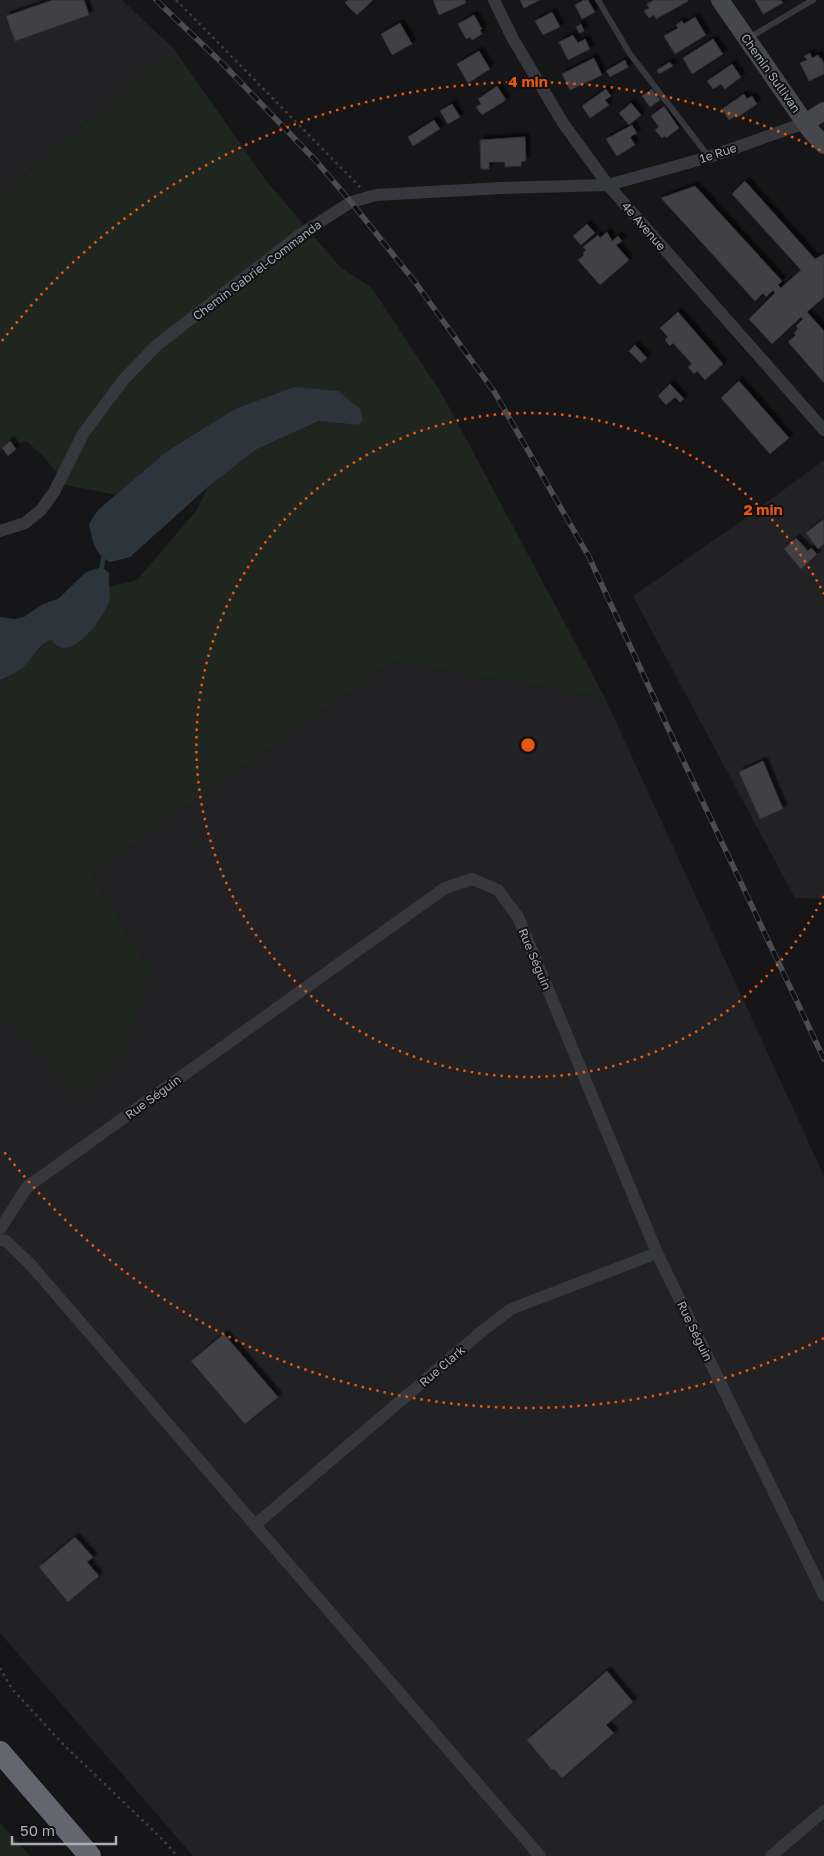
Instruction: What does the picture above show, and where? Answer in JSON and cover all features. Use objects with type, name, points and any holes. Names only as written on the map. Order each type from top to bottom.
[{"type":"highway","points":[[0,1752],[90,1856]]},
{"type":"street","name":"4e Avenue","points":[[494,0],[513,39],[563,123],[608,185],[824,430]]},
{"type":"street","name":"Chemin Sullivan","points":[[720,0],[805,123],[824,145]]},
{"type":"street","name":"1e Rue","points":[[608,185],[708,157],[805,123],[824,111]]},
{"type":"street","name":"Chemin Gabriel-Commanda","points":[[0,531],[24,523],[41,510],[54,492],[83,434],[124,379],[157,345],[301,234],[351,202],[376,195],[502,188],[608,185]]},
{"type":"street","name":"Rue Séguin","points":[[0,1229],[27,1187],[446,888],[472,879],[498,890],[518,918],[657,1253],[824,1595]]},
{"type":"street","points":[[0,1240],[6,1241],[31,1265],[540,1856]]},
{"type":"street","name":"Rue Clark","points":[[255,1525],[480,1333],[511,1309],[657,1253]]},
{"type":"street","points":[[771,1856],[824,1811]]},
{"type":"lane","points":[[598,0],[630,54],[708,157]]},
{"type":"lane","points":[[747,39],[813,0]]},
{"type":"path","points":[[176,0],[369,197]]},
{"type":"path","points":[[0,1668],[12,1689],[62,1743],[164,1841],[177,1856]]},
{"type":"shaded area","points":[[0,0],[122,0],[174,49],[0,196]]},
{"type":"shaded area","points":[[174,49],[268,183],[340,267],[372,288],[443,396],[605,698],[392,662],[91,874],[151,971],[124,1051],[81,1096],[0,1012],[0,680],[14,671],[37,648],[51,639],[60,647],[109,599],[108,587],[137,580],[196,511],[209,486],[257,449],[319,421],[358,425],[360,409],[166,452],[117,495],[66,485],[44,457],[26,441],[2,448],[0,451],[0,196]]},
{"type":"shaded area","points":[[294,387],[338,391],[360,409],[363,421],[358,425],[319,421],[257,449],[209,486],[130,557],[110,562],[100,555],[93,541],[89,524],[98,510],[166,452],[235,409]]},
{"type":"shaded area","points":[[824,460],[824,899],[795,898],[633,596],[747,517]]},
{"type":"shaded area","points":[[102,567],[109,573],[109,601],[90,632],[75,645],[67,648],[59,646],[51,640],[47,642],[39,647],[22,667],[0,680],[0,617],[14,619],[24,617],[43,604],[58,599],[86,572]]},
{"type":"shaded area","points":[[392,662],[605,698],[824,1176],[824,1856],[193,1856],[0,1633],[0,1004],[151,971],[91,874]]},
{"type":"shaded area","points":[[0,1823],[30,1856],[0,1856]]},
{"type":"building","points":[[53,0],[84,0],[89,15],[15,41],[6,16]]},
{"type":"building","points":[[348,0],[373,0],[357,15],[345,3]]},
{"type":"building","points":[[433,0],[465,0],[466,3],[439,15]]},
{"type":"building","points":[[520,0],[540,0],[524,8]]},
{"type":"building","points":[[588,0],[595,12],[582,19],[575,5]]},
{"type":"building","points":[[654,0],[688,1],[656,19],[654,15],[649,18],[644,11],[649,8],[647,4]]},
{"type":"building","points":[[755,0],[781,0],[783,3],[763,14]]},
{"type":"building","points":[[552,12],[560,27],[543,35],[535,21]]},
{"type":"building","points":[[474,15],[482,29],[480,30],[482,34],[472,40],[470,37],[466,39],[458,24]]},
{"type":"building","points":[[695,17],[706,35],[675,54],[664,36],[678,28],[676,25],[682,21],[684,24]]},
{"type":"building","points":[[400,23],[412,44],[392,55],[381,34]]},
{"type":"building","points":[[581,24],[584,31],[579,33],[576,27]]},
{"type":"building","points":[[573,35],[578,43],[585,39],[590,49],[568,60],[559,42]]},
{"type":"building","points":[[713,39],[723,54],[692,74],[683,58]]},
{"type":"building","points":[[479,51],[490,69],[468,83],[457,64]]},
{"type":"building","points":[[810,53],[812,58],[818,55],[821,58],[824,63],[824,74],[809,81],[800,63],[807,60],[804,56]]},
{"type":"building","points":[[594,58],[602,75],[570,90],[562,74]]},
{"type":"building","points":[[625,60],[628,67],[610,77],[606,71]]},
{"type":"building","points":[[670,62],[673,66],[659,74],[657,70]]},
{"type":"building","points":[[732,64],[741,77],[725,89],[721,84],[713,89],[707,81]]},
{"type":"building","points":[[497,86],[506,100],[482,115],[476,107],[481,104],[478,99]]},
{"type":"building","points":[[606,89],[611,96],[605,100],[609,105],[590,118],[582,106]]},
{"type":"building","points":[[652,89],[660,100],[650,107],[642,96]]},
{"type":"building","points":[[744,94],[747,99],[752,96],[757,104],[738,117],[737,115],[729,120],[722,109]]},
{"type":"building","points":[[631,103],[641,115],[629,125],[619,113]]},
{"type":"building","points":[[452,104],[460,117],[448,124],[440,111]]},
{"type":"building","points":[[664,106],[679,128],[666,138],[665,136],[662,138],[655,130],[659,127],[651,116]]},
{"type":"building","points":[[434,120],[440,129],[413,146],[408,137]]},
{"type":"building","points":[[632,125],[637,133],[630,137],[635,145],[617,156],[606,139]]},
{"type":"building","points":[[525,137],[526,161],[521,162],[521,166],[505,167],[505,162],[489,162],[489,169],[481,169],[480,140]]},
{"type":"building","points":[[745,181],[815,259],[824,254],[824,297],[807,312],[824,331],[824,383],[788,342],[796,335],[794,333],[798,329],[796,326],[803,319],[801,317],[772,344],[749,319],[775,293],[773,290],[766,297],[763,293],[755,301],[661,198],[695,186],[782,281],[778,285],[781,288],[801,270],[732,194]]},
{"type":"building","points":[[587,224],[595,233],[581,245],[573,236]]},
{"type":"building","points":[[607,232],[612,241],[618,236],[622,241],[616,245],[629,260],[600,285],[578,260],[584,255],[583,253],[586,250],[583,247],[598,235],[600,238]]},
{"type":"building","points":[[678,312],[723,364],[705,380],[697,371],[694,374],[688,367],[692,364],[673,343],[670,346],[665,340],[668,337],[660,328]]},
{"type":"building","points":[[635,345],[647,358],[641,363],[629,351]]},
{"type":"building","points":[[739,381],[789,438],[770,454],[721,398]]},
{"type":"building","points":[[670,384],[684,399],[680,402],[675,397],[666,405],[658,396]]},
{"type":"building","points":[[10,441],[16,449],[8,456],[2,448]]},
{"type":"building","points":[[824,519],[824,544],[818,549],[806,533]]},
{"type":"building","points":[[796,538],[808,551],[811,548],[817,554],[801,569],[784,549]]},
{"type":"building","points":[[763,761],[783,809],[760,819],[739,772]]},
{"type":"building","points":[[224,1334],[278,1397],[245,1424],[191,1361]]},
{"type":"building","points":[[75,1537],[93,1557],[87,1562],[99,1576],[68,1602],[39,1567]]},
{"type":"building","points":[[607,1671],[633,1702],[606,1725],[614,1733],[562,1778],[554,1769],[552,1770],[527,1740]]},
{"type":"waterway","points":[[99,571],[102,567],[103,558]]},
{"type":"railway","points":[[156,0],[224,65],[317,162],[415,282],[495,393],[589,557],[824,1059]]}]
